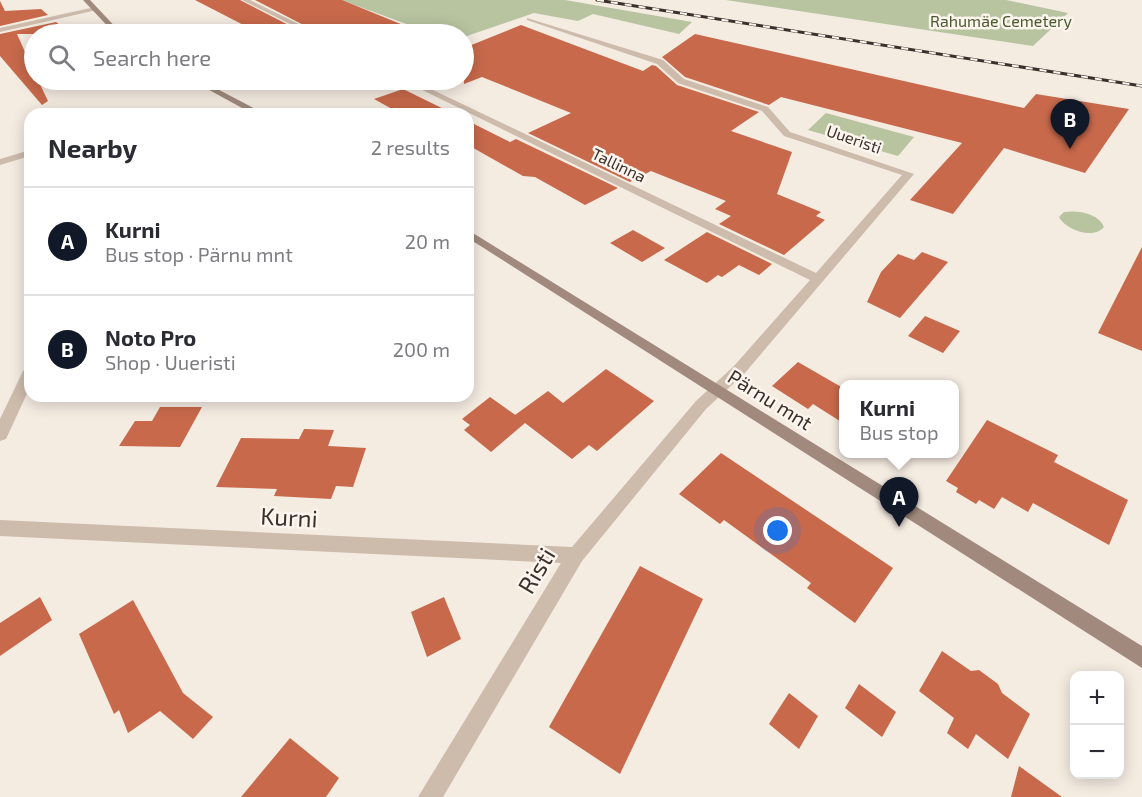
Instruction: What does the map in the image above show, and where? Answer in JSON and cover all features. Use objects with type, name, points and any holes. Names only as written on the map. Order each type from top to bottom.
[{"type":"main road","points":[[87,0],[110,24]]},
{"type":"main road","points":[[214,90],[249,108]]},
{"type":"main road","name":"Pärnu mnt","points":[[474,236],[716,391],[1142,658]]},
{"type":"street","points":[[245,0],[294,24]]},
{"type":"street","points":[[27,24],[96,9]]},
{"type":"street","name":"Uueristi","points":[[529,19],[660,62],[681,81],[765,109],[787,134],[909,174],[739,370],[716,391]]},
{"type":"street","points":[[0,30],[24,25]]},
{"type":"street","name":"Tallinna","points":[[427,90],[464,108]]},
{"type":"street","name":"Tallinna","points":[[474,113],[818,279]]},
{"type":"street","points":[[0,162],[24,155]]},
{"type":"street","points":[[0,435],[24,384]]},
{"type":"street","name":"Risti","points":[[430,797],[576,555],[701,405],[716,391]]},
{"type":"street","name":"Kurni","points":[[0,528],[576,555]]},
{"type":"green space","points":[[341,0],[565,0],[692,22],[679,34],[593,14],[578,21],[534,13],[474,34],[474,24],[407,24]]},
{"type":"green space","name":"Rahumäe Cemetery","points":[[726,0],[1006,0],[1068,13],[1033,46]]},
{"type":"green space","points":[[826,113],[914,137],[898,156],[808,130]]},
{"type":"green space","points":[[1064,212],[1087,214],[1097,218],[1104,227],[1093,233],[1080,232],[1062,222],[1059,217]]},
{"type":"building","points":[[195,0],[240,0],[287,24],[242,24]]},
{"type":"building","points":[[255,0],[342,0],[401,24],[302,24]]},
{"type":"building","points":[[0,1],[5,11],[41,9],[48,15],[0,26]]},
{"type":"building","points":[[521,25],[643,71],[652,65],[656,66],[677,85],[759,112],[731,131],[792,152],[777,194],[821,212],[816,216],[825,220],[784,255],[719,224],[731,216],[715,209],[726,201],[651,171],[630,182],[528,133],[571,113],[482,77],[474,80],[474,44]]},
{"type":"building","points":[[24,29],[24,34],[17,34],[24,50],[24,84],[0,56],[0,34]]},
{"type":"building","points":[[695,34],[1024,108],[1036,94],[1129,109],[1085,173],[1004,148],[953,214],[910,200],[962,143],[781,97],[769,105],[685,77],[662,57]]},
{"type":"building","points":[[29,90],[43,90],[48,101],[42,105]]},
{"type":"building","points":[[405,90],[442,108],[390,108],[374,99]]},
{"type":"building","points":[[474,124],[510,142],[516,139],[618,188],[585,205],[535,177],[523,176],[474,148]]},
{"type":"building","points":[[633,230],[665,248],[642,262],[610,243]]},
{"type":"building","points":[[707,232],[772,264],[759,275],[739,265],[722,277],[718,275],[707,283],[664,260]]},
{"type":"building","points":[[1142,247],[1142,351],[1098,333]]},
{"type":"building","points":[[922,252],[948,262],[900,318],[867,302],[881,272],[898,254],[914,260]]},
{"type":"building","points":[[925,316],[960,331],[943,353],[908,336]]},
{"type":"building","points":[[798,362],[839,386],[839,420],[813,404],[808,409],[772,386]]},
{"type":"building","points":[[606,369],[654,401],[597,451],[589,445],[572,459],[525,423],[491,452],[464,430],[470,425],[462,419],[490,397],[515,415],[548,391],[563,403]]},
{"type":"building","points":[[160,407],[202,407],[180,447],[119,446],[135,421],[152,421]]},
{"type":"building","points":[[987,420],[1058,455],[1054,462],[1128,500],[1109,545],[1033,503],[1028,512],[1002,497],[994,509],[979,500],[976,504],[956,492],[958,488],[946,481]]},
{"type":"building","points":[[304,429],[334,430],[328,446],[366,448],[353,487],[336,486],[331,499],[274,496],[277,489],[216,487],[241,438],[299,439]]},
{"type":"building","points":[[721,453],[893,568],[855,623],[807,588],[811,583],[724,520],[720,524],[679,494]]},
{"type":"building","points":[[640,566],[703,599],[620,774],[549,727]]},
{"type":"building","points":[[40,597],[52,620],[0,656],[0,623]]},
{"type":"building","points":[[444,597],[461,639],[427,657],[411,612]]},
{"type":"building","points":[[133,600],[183,693],[213,717],[193,739],[160,711],[128,733],[119,710],[114,714],[79,634]]},
{"type":"building","points":[[942,651],[971,671],[979,670],[998,684],[1002,693],[1030,714],[1008,759],[976,734],[968,749],[947,733],[954,718],[919,691]]},
{"type":"building","points":[[859,684],[896,712],[882,737],[845,708]]},
{"type":"building","points":[[789,693],[818,716],[799,749],[769,724]]},
{"type":"building","points":[[290,738],[339,778],[326,797],[241,797]]},
{"type":"building","points":[[1019,766],[1062,797],[1011,797]]},
{"type":"railway","points":[[597,0],[1142,86]]},
{"type":"place","name":"Noto Pro","points":[[1070,149]]},
{"type":"place","name":"Kurni","points":[[899,527]]}]
